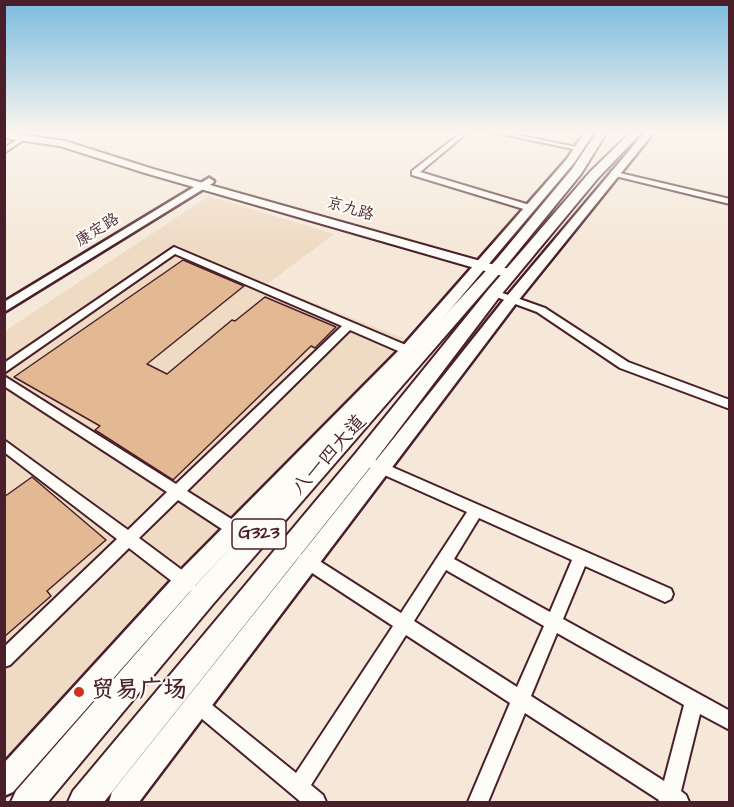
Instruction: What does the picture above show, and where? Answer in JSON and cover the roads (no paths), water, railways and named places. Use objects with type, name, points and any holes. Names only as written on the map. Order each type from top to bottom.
[{"type":"main road","name":"京九路","points":[[156,170],[499,266]]},
{"type":"main road","points":[[594,175],[598,170]]},
{"type":"main road","name":"八一四大道","points":[[27,802],[194,588],[414,353],[499,266],[599,170]]},
{"type":"main road","name":"八一四大道","points":[[84,802],[176,688],[299,556],[503,296],[499,266],[576,171]]},
{"type":"street","points":[[419,170],[415,173],[530,208]]},
{"type":"street","points":[[499,266],[530,208],[563,170]]},
{"type":"street","points":[[617,170],[503,296],[541,310],[624,365],[729,405]]},
{"type":"street","points":[[614,173],[729,202]]},
{"type":"street","name":"康定路","points":[[4,308],[205,183]]},
{"type":"street","points":[[4,369],[174,250],[414,353]]},
{"type":"street","points":[[4,659],[349,326]]},
{"type":"street","points":[[4,380],[244,535]]},
{"type":"street","points":[[4,445],[194,588],[4,783]]},
{"type":"street","points":[[372,464],[665,594]]},
{"type":"street","points":[[299,787],[476,511]]},
{"type":"street","points":[[106,776],[127,801],[200,705],[299,556],[672,801],[694,701]]},
{"type":"street","points":[[478,802],[581,557]]},
{"type":"street","points":[[444,561],[729,721]]},
{"type":"street","points":[[176,688],[200,705],[316,802]]},
{"type":"place","name":"贸易广场","points":[[79,692]]}]
